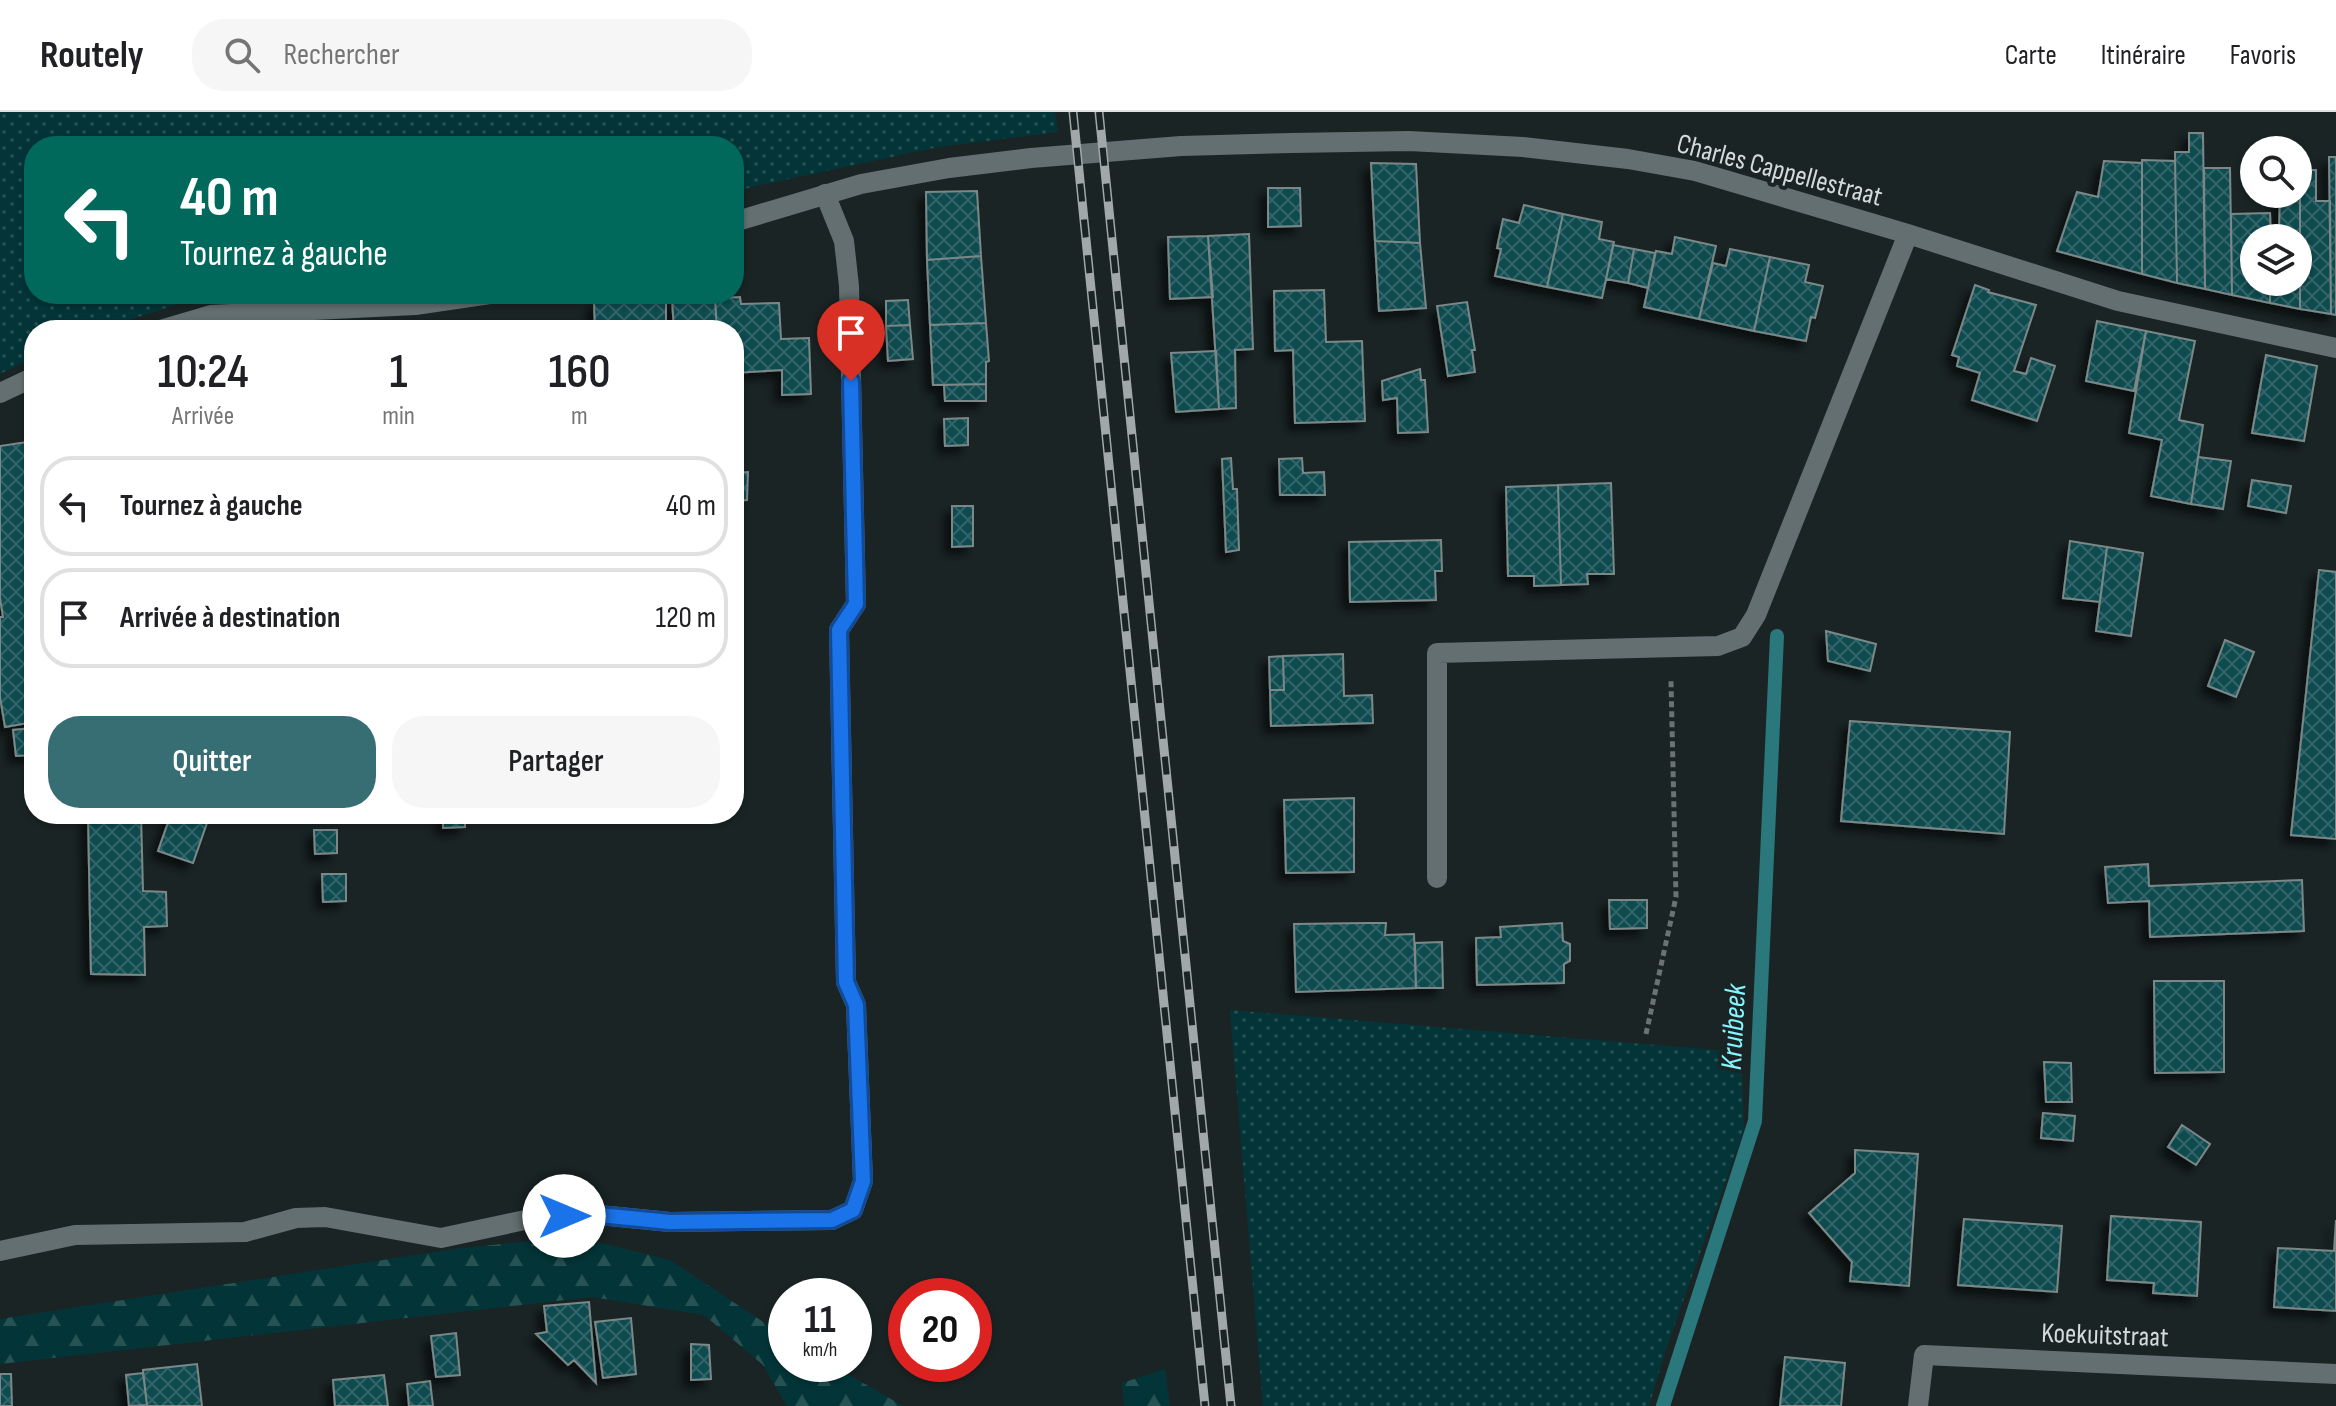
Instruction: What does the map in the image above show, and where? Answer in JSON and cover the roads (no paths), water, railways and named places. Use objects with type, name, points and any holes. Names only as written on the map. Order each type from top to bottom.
[{"type":"street","name":"Charles Cappellestraat","points":[[744,219],[861,184],[949,168],[1031,158],[1181,146],[1409,141],[1523,147],[1628,159],[1695,171],[2118,301],[2336,348]]},
{"type":"street","points":[[0,1251],[75,1235],[245,1232],[296,1218],[325,1217],[441,1238],[539,1217],[589,1214],[670,1222],[832,1220],[853,1210],[863,1181],[856,1005],[846,982],[839,630],[856,604],[849,286],[844,241],[825,194]]},
{"type":"street","name":"Charles Cappellestraat","points":[[1437,878],[1437,653],[1718,646],[1742,637],[1756,615],[1908,234]]},
{"type":"street","points":[[194,320],[211,315],[422,304]]},
{"type":"street","points":[[0,393],[24,382]]},
{"type":"street","name":"Koekuitstraat","points":[[1918,1406],[1924,1355],[2336,1374]]},
{"type":"waterway","name":"Kruibeek","points":[[1663,1406],[1755,1121],[1777,636]]},
{"type":"railway","points":[[1073,112],[1205,1406]]},
{"type":"railway","points":[[1099,112],[1231,1406]]}]
